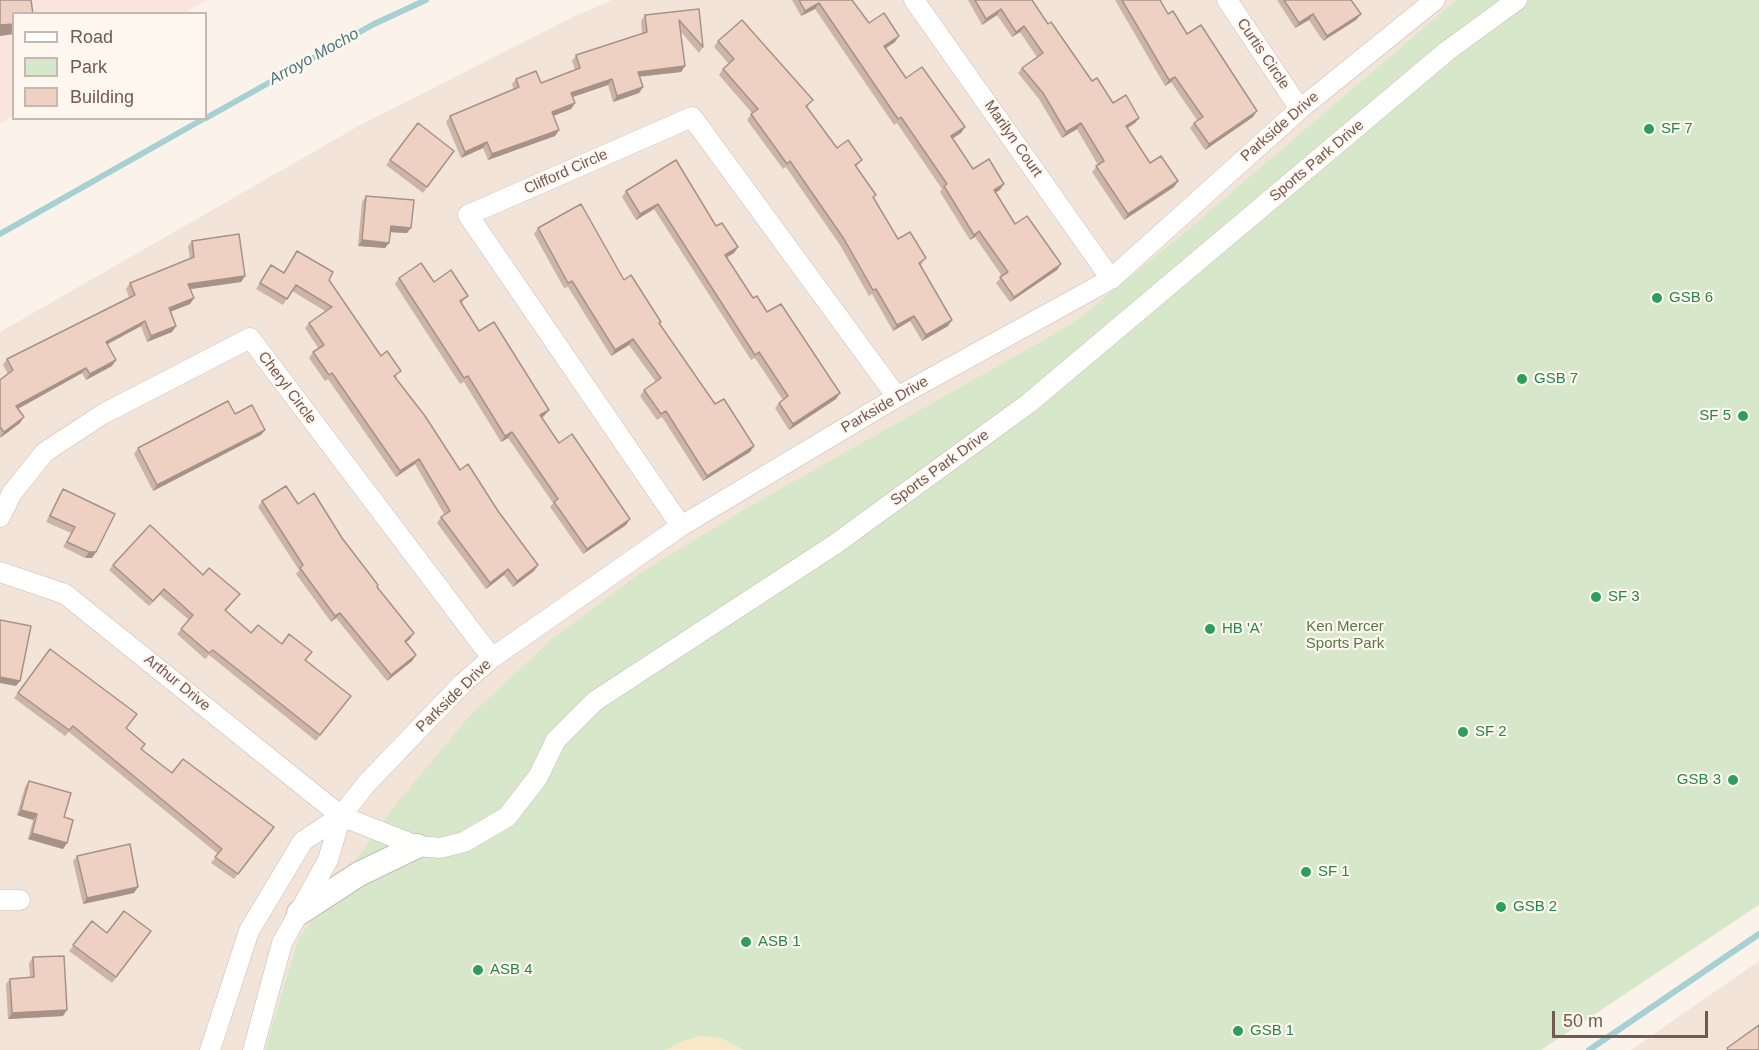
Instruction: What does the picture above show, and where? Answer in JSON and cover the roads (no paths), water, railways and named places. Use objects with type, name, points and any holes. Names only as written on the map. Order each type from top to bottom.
[{"type":"street","name":"Marilyn Court","points":[[914,0],[1111,279]]},
{"type":"street","name":"Curtis Circle","points":[[1227,0],[1300,109]]},
{"type":"street","name":"Parkside Drive","points":[[210,1050],[249,931],[303,842],[341,816],[375,775],[464,683],[492,658],[681,526],[897,397],[1111,279],[1300,109],[1435,0]]},
{"type":"street","name":"Sports Park Drive","points":[[341,816],[417,846],[440,848],[464,842],[507,817],[538,777],[556,740],[595,701],[834,545],[1029,403],[1447,51],[1517,0]]},
{"type":"street","name":"Clifford Circle","points":[[681,526],[468,215],[692,117],[897,397]]},
{"type":"street","name":"Cheryl Circle","points":[[0,517],[12,493],[45,452],[102,414],[250,338],[492,658]]},
{"type":"street","name":"Arthur Drive","points":[[0,572],[65,594],[341,816]]},
{"type":"street","name":"Parkside Drive","points":[[253,1050],[282,943],[328,860],[341,816]]},
{"type":"street","points":[[299,913],[359,874],[417,846]]},
{"type":"street","points":[[0,900],[20,900]]},
{"type":"waterway","name":"Arroyo Mocho","points":[[207,117],[374,24],[426,0]]},
{"type":"waterway","name":"Arroyo Mocho","points":[[0,234],[201,120]]},
{"type":"waterway","points":[[1589,1050],[1759,934]]},
{"type":"place","name":"SF 7","points":[[1649,129]]},
{"type":"place","name":"GSB 6","points":[[1657,298]]},
{"type":"place","name":"GSB 7","points":[[1522,379]]},
{"type":"place","name":"SF 5","points":[[1743,416]]},
{"type":"place","name":"SF 3","points":[[1596,597]]},
{"type":"place","name":"HB 'A'","points":[[1210,629]]},
{"type":"place","name":"SF 2","points":[[1463,732]]},
{"type":"place","name":"GSB 3","points":[[1733,780]]},
{"type":"place","name":"SF 1","points":[[1306,872]]},
{"type":"place","name":"GSB 2","points":[[1501,907]]},
{"type":"place","name":"ASB 1","points":[[746,942]]},
{"type":"place","name":"ASB 4","points":[[478,970]]},
{"type":"place","name":"GSB 1","points":[[1238,1031]]},
{"type":"park label","name":"Ken Mercer Sports Park","points":[[1345,636]]}]
